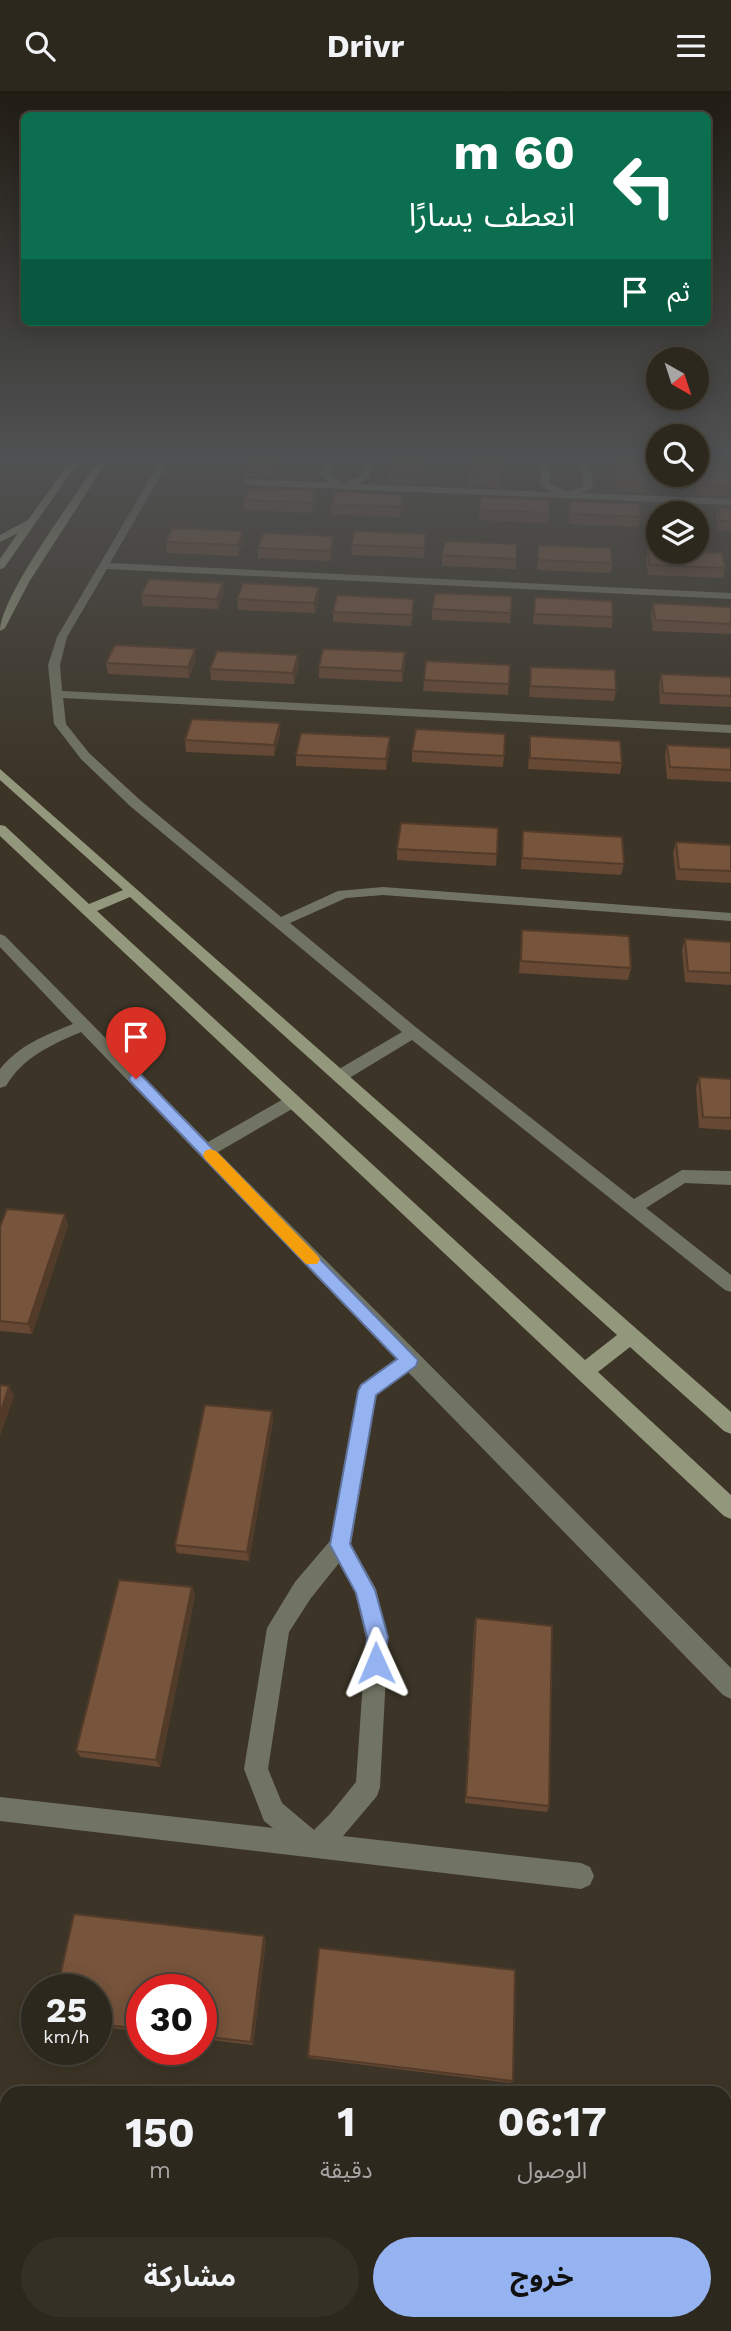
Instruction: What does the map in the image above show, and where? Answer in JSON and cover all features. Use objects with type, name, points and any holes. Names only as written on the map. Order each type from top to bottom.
[{"type":"main road","points":[[0,628],[37,563]]},
{"type":"main road","points":[[0,602],[24,582]]},
{"type":"main road","points":[[0,773],[731,1425]]},
{"type":"main road","points":[[0,829],[731,1509]]},
{"type":"main road","points":[[88,910],[132,891]]},
{"type":"main road","points":[[584,1372],[630,1336]]},
{"type":"street","points":[[107,563],[62,636],[54,665],[60,724],[85,756],[135,803],[414,1034],[731,1285]]},
{"type":"street","points":[[105,566],[730,596]]},
{"type":"street","points":[[56,694],[731,729]]},
{"type":"street","points":[[281,922],[343,894],[383,891],[731,917]]},
{"type":"street","points":[[0,939],[731,1687]]},
{"type":"street","points":[[0,1082],[6,1069],[37,1046],[84,1025]]},
{"type":"street","points":[[340,1076],[414,1034]]},
{"type":"street","points":[[206,1151],[293,1101]]},
{"type":"street","points":[[635,1207],[682,1176],[731,1178]]},
{"type":"street","points":[[314,1846],[273,1812],[256,1769],[278,1628],[303,1590],[340,1545],[367,1391],[410,1360]]},
{"type":"street","points":[[314,1846],[339,1823],[368,1787],[377,1637],[365,1590],[340,1545]]},
{"type":"street","points":[[0,1809],[581,1876]]},
{"type":"building","points":[[724,563],[725,568],[650,565],[650,564]]},
{"type":"building","points":[[149,579],[223,583],[217,599],[141,595]]},
{"type":"building","points":[[243,583],[319,587],[314,603],[237,599]]},
{"type":"building","points":[[435,593],[512,596],[511,613],[432,609]]},
{"type":"building","points":[[337,595],[414,599],[412,615],[333,612]]},
{"type":"building","points":[[535,597],[612,601],[613,617],[534,614]]},
{"type":"building","points":[[653,603],[731,607],[731,624],[655,620]]},
{"type":"building","points":[[115,645],[195,649],[188,667],[106,663]]},
{"type":"building","points":[[323,649],[405,652],[402,671],[319,667]]},
{"type":"building","points":[[217,651],[298,655],[293,673],[210,669]]},
{"type":"building","points":[[426,661],[510,665],[509,684],[424,680]]},
{"type":"building","points":[[531,667],[615,670],[616,690],[530,686]]},
{"type":"building","points":[[661,674],[731,677],[731,696],[663,693]]},
{"type":"building","points":[[192,719],[280,723],[274,745],[185,740]]},
{"type":"building","points":[[416,729],[505,734],[504,756],[412,751]]},
{"type":"building","points":[[301,733],[390,737],[386,759],[296,755]]},
{"type":"building","points":[[530,736],[620,741],[622,763],[530,758]]},
{"type":"building","points":[[667,745],[731,748],[731,770],[670,767]]},
{"type":"building","points":[[401,823],[498,828],[497,854],[397,849]]},
{"type":"building","points":[[523,831],[622,837],[624,864],[522,858]]},
{"type":"building","points":[[676,842],[731,845],[731,871],[679,869]]},
{"type":"building","points":[[522,930],[629,936],[631,968],[521,961]]},
{"type":"building","points":[[685,939],[731,942],[731,973],[688,971]]},
{"type":"building","points":[[699,1077],[731,1079],[731,1118],[703,1117]]},
{"type":"building","points":[[7,1209],[65,1214],[28,1324],[0,1321],[0,1227]]},
{"type":"building","points":[[0,1385],[9,1386],[0,1414]]},
{"type":"building","points":[[205,1405],[272,1411],[247,1552],[175,1545]]},
{"type":"building","points":[[119,1580],[192,1587],[156,1760],[76,1751]]},
{"type":"building","points":[[476,1618],[552,1626],[549,1806],[466,1797]]},
{"type":"building","points":[[74,1914],[264,1936],[251,2042],[217,2038],[217,1974],[126,1974],[126,2027],[112,2026],[112,1974],[61,1974]]},
{"type":"building","points":[[319,1948],[515,1970],[513,2081],[308,2056]]},
{"type":"slow traffic","points":[[210,1155],[311,1259]]},
{"type":"route","points":[[136,1079],[410,1360],[367,1391],[340,1545],[365,1590],[377,1637],[376,1663]]}]
